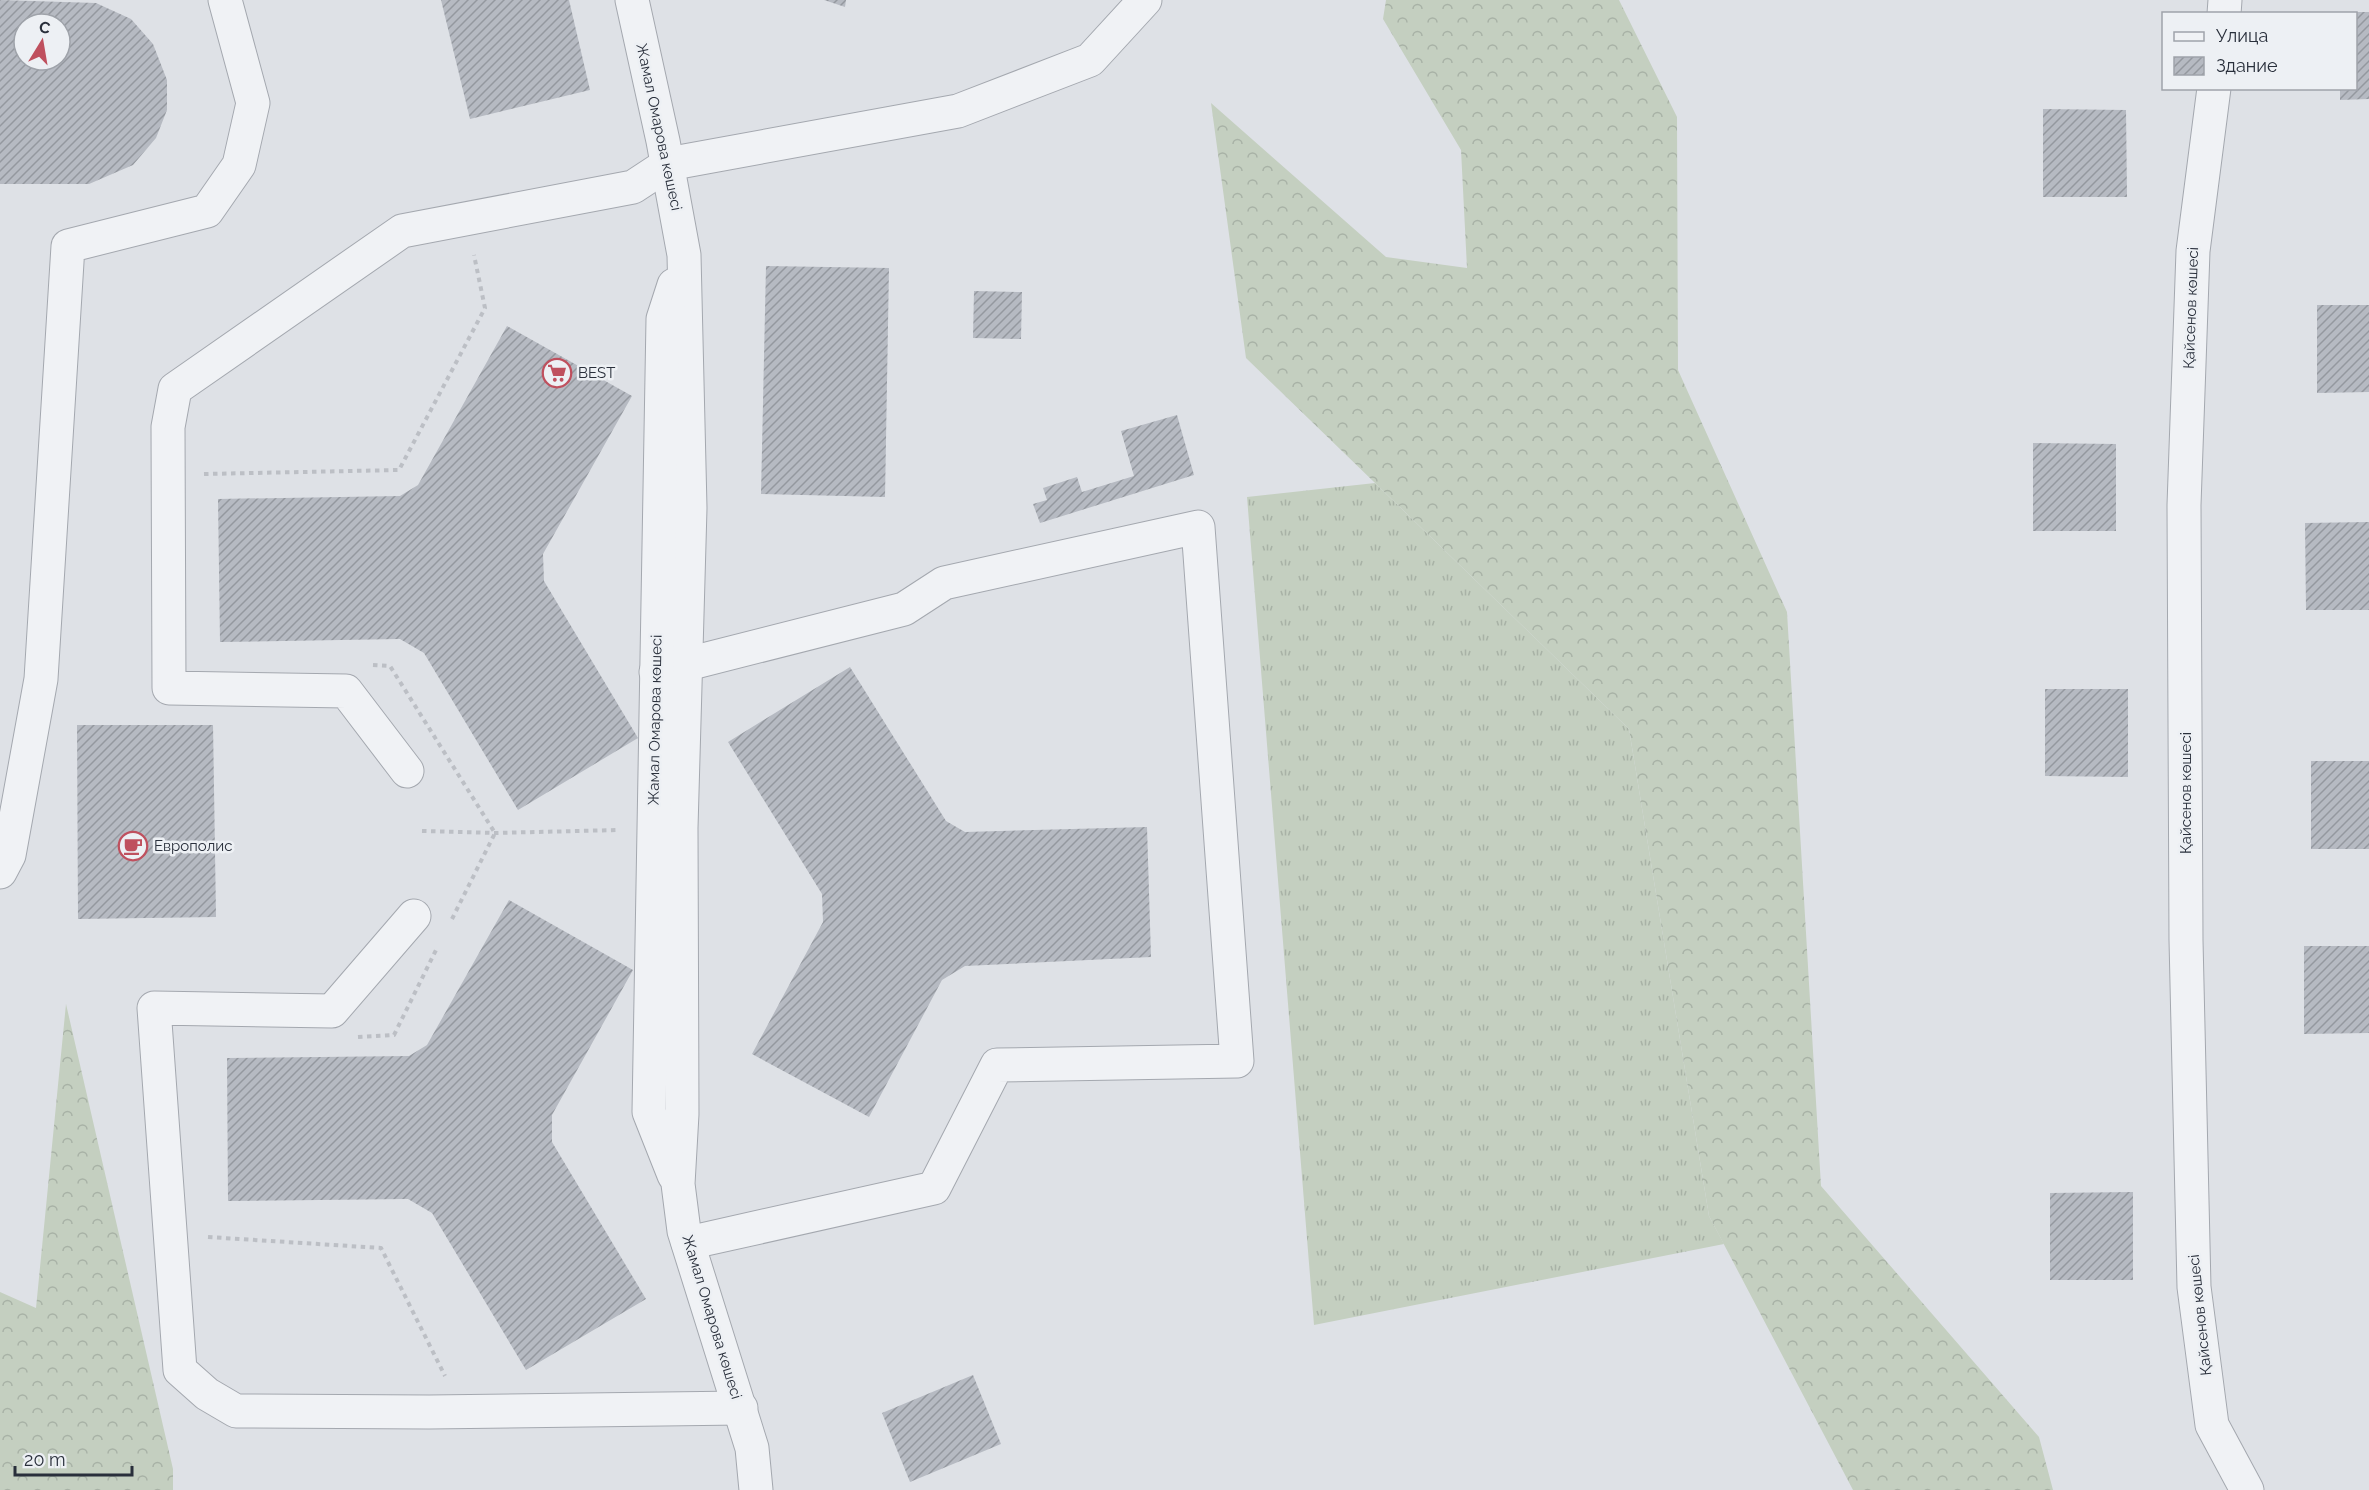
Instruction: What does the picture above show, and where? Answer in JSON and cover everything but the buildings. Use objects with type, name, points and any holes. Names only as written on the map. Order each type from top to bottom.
[{"type":"street","points":[[0,872],[9,855],[41,679],[68,246],[207,211],[238,165],[253,103],[225,0]]},
{"type":"street","name":"Жамал Омарова көшесі","points":[[632,0],[668,164],[684,255],[690,508],[681,828],[682,1114],[678,1184]]},
{"type":"street","points":[[407,771],[346,691],[170,687],[168,427],[175,389],[402,231],[633,186],[668,164],[958,111],[1090,60],[1145,0]]},
{"type":"street","name":"Қайсенов көшесі","points":[[2214,90],[2193,251],[2184,504],[2186,940],[2193,1251],[2194,1287],[2212,1425],[2247,1490]]},
{"type":"street","name":"Жамал Омарова көшесі","points":[[684,255],[663,319],[652,829],[649,1112],[678,1184],[688,1243],[752,1448],[756,1490]]},
{"type":"street","points":[[656,672],[904,609],[944,583],[1198,527],[1238,1061],[997,1065],[934,1188],[688,1243]]},
{"type":"street","points":[[414,916],[332,1011],[153,1008],[180,1370],[207,1394],[236,1411],[429,1412],[741,1408]]},
{"type":"path","points":[[202,474],[399,470],[485,308],[466,219]]},
{"type":"path","points":[[367,664],[390,666],[495,833]]},
{"type":"path","points":[[422,831],[495,833],[652,829]]},
{"type":"path","points":[[447,928],[495,833]]},
{"type":"path","points":[[348,1038],[394,1035],[442,939]]},
{"type":"path","points":[[206,1237],[381,1248],[450,1387]]},
{"type":"green space","points":[[1386,0],[1619,0],[1677,117],[1678,370],[1787,612],[1821,1186],[2039,1437],[2053,1490],[1853,1490],[1709,1216],[1629,729],[1246,358],[1211,103],[1386,257],[1467,268],[1461,150],[1383,19]]},
{"type":"green space","points":[[1375,483],[1629,729],[1709,1216],[1724,1244],[1314,1325],[1247,497]]},
{"type":"green space","points":[[66,1004],[173,1469],[173,1490],[0,1490],[0,1292],[36,1308]]},
{"type":"place","name":"BEST","points":[[557,373]]},
{"type":"place","name":"Европолис","points":[[133,846]]}]
